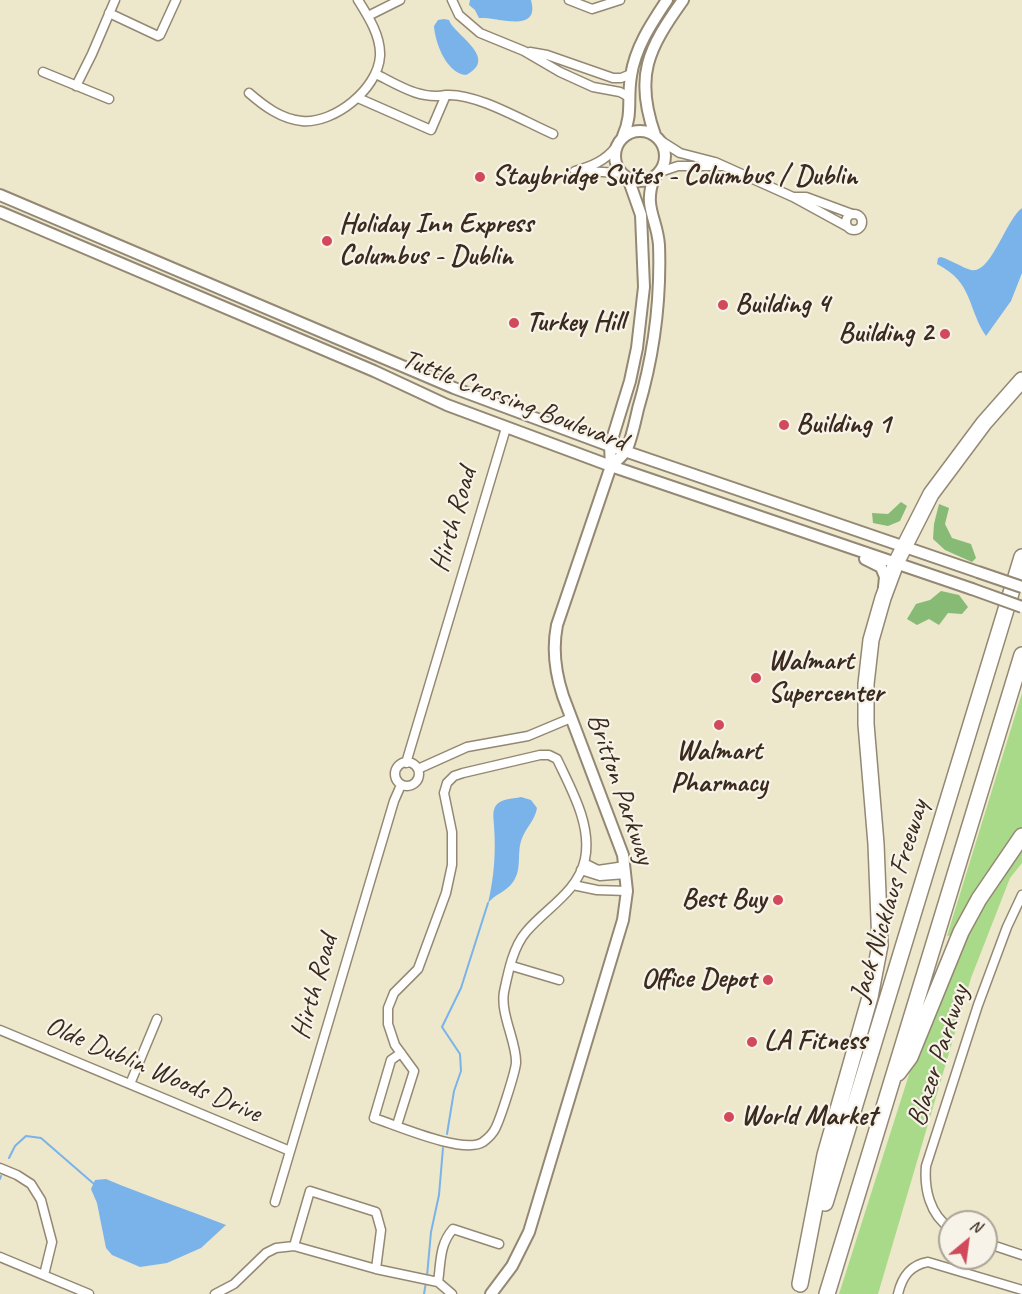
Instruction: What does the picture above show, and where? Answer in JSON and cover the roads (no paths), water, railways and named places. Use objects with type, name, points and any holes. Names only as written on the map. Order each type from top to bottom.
[{"type":"highway","points":[[799,1289],[825,1155],[870,998],[880,945],[866,724],[866,684],[871,640],[896,563],[931,495],[950,467],[1022,380]]},
{"type":"highway","name":"Jack Nicklaus Freeway","points":[[799,1289],[1022,557]]},
{"type":"highway","name":"Jack Nicklaus Freeway","points":[[827,1294],[1022,655]]},
{"type":"highway","points":[[891,1083],[910,1057],[970,915],[1000,866],[1022,836]]},
{"type":"main road","points":[[611,466],[610,446],[630,381],[637,348],[644,287],[640,215],[625,176],[615,161],[620,142],[630,121],[629,97],[635,57],[644,37],[667,0]]},
{"type":"main road","points":[[611,466],[626,451],[646,382],[657,316],[658,240],[649,200],[666,157],[645,103],[644,76],[648,60],[662,30],[680,3]]},
{"type":"main road","points":[[620,142],[630,133],[638,131],[658,138]]},
{"type":"main road","points":[[625,176],[641,182],[657,175]]},
{"type":"main road","name":"Tuttle Crossing Boulevard","points":[[0,195],[454,388],[610,446],[1022,587]]},
{"type":"main road","name":"Tuttle Crossing Boulevard","points":[[0,212],[374,371],[447,405],[506,428],[1022,606]]},
{"type":"main road","name":"Britton Parkway","points":[[491,1294],[512,1266],[529,1232],[623,920],[627,891],[626,870],[620,845],[556,675],[554,651],[555,635],[611,466]]},
{"type":"main road","points":[[822,538],[831,546],[881,567],[885,577],[883,598]]},
{"type":"street","points":[[76,86],[115,0]]},
{"type":"street","points":[[110,13],[158,36],[176,0]]},
{"type":"street","points":[[249,93],[266,108],[301,121],[318,120],[351,104],[376,74],[380,55],[368,16],[358,0]]},
{"type":"street","points":[[368,16],[400,0]]},
{"type":"street","points":[[452,0],[459,15],[470,26],[593,87],[620,92],[629,97]]},
{"type":"street","points":[[569,0],[592,9],[620,0]]},
{"type":"street","points":[[667,0],[680,3]]},
{"type":"street","points":[[524,51],[547,55],[613,78],[631,74]]},
{"type":"street","points":[[43,72],[109,99]]},
{"type":"street","points":[[376,74],[423,95],[462,96],[480,101],[553,134]]},
{"type":"street","points":[[358,98],[431,130],[446,95]]},
{"type":"street","points":[[658,138],[684,154],[702,157],[793,197],[854,230],[861,225],[860,217],[806,197],[793,197]]},
{"type":"street","points":[[620,142],[610,155],[596,165],[575,171],[625,176]]},
{"type":"street","points":[[657,175],[678,166],[723,166]]},
{"type":"street","points":[[846,226],[846,219],[852,214]]},
{"type":"street","name":"Hirth Road","points":[[406,763],[506,428]]},
{"type":"street","points":[[418,770],[467,747],[528,736],[571,718]]},
{"type":"street","points":[[397,1125],[414,1071],[401,1053],[395,1045],[388,1024],[388,1008],[394,993],[418,969],[449,882],[452,865],[452,832],[444,793],[447,783],[454,776],[540,755],[549,755],[557,759],[579,810],[585,831],[585,858],[579,878],[525,932],[516,948],[503,1000],[516,1063],[493,1132],[481,1144],[464,1146],[445,1143],[374,1118],[391,1060],[401,1053]]},
{"type":"street","points":[[412,763],[418,770],[419,775],[415,784],[409,787],[401,785],[395,777],[399,765],[412,763]]},
{"type":"street","name":"Hirth Road","points":[[275,1202],[390,812],[401,785]]},
{"type":"street","points":[[582,867],[598,873],[626,870]]},
{"type":"street","points":[[597,890],[598,873]]},
{"type":"street","points":[[573,885],[597,890],[627,891]]},
{"type":"street","name":"Blazer Parkway","points":[[938,1216],[928,1197],[925,1181],[926,1166],[978,1005],[1007,927],[1022,895]]},
{"type":"street","points":[[512,966],[559,980]]},
{"type":"street","points":[[130,1084],[157,1019]]},
{"type":"street","name":"Olde Dublin Woods Drive","points":[[0,1030],[290,1150]]},
{"type":"street","points":[[0,1168],[32,1185],[41,1200],[52,1242],[44,1275]]},
{"type":"street","points":[[294,1246],[310,1191],[376,1212],[381,1230],[376,1269]]},
{"type":"street","points":[[438,1282],[439,1261],[443,1246],[453,1229],[499,1244]]},
{"type":"street","points":[[215,1294],[234,1284],[266,1253],[276,1248],[294,1246],[376,1269],[438,1282],[452,1294]]},
{"type":"street","points":[[998,1247],[1022,1254]]},
{"type":"street","points":[[0,1257],[90,1294]]},
{"type":"street","points":[[898,1294],[906,1274],[916,1266],[928,1262],[1022,1290]]},
{"type":"water","points":[[470,0],[531,0],[532,10],[530,16],[525,20],[479,18],[469,5]]},
{"type":"water","points":[[438,20],[449,20],[477,54],[478,61],[475,68],[466,75],[459,73],[448,64],[440,49],[434,26]]},
{"type":"water","points":[[1022,208],[1022,273],[1011,301],[986,336],[964,288],[949,271],[937,264],[938,258],[945,258],[971,270],[978,269],[992,255],[1010,223]]},
{"type":"water","points":[[521,797],[531,800],[537,808],[521,841],[516,877],[504,891],[488,903],[494,865],[494,809],[503,800]]},
{"type":"water","points":[[106,1179],[226,1225],[201,1248],[167,1263],[140,1267],[112,1255],[106,1248],[97,1203],[91,1189],[95,1180]]},
{"type":"waterway","points":[[447,1134],[454,1091],[461,1071],[460,1054],[442,1027],[461,988],[488,903]]},
{"type":"waterway","points":[[9,1158],[15,1146],[26,1136],[41,1138],[94,1184]]},
{"type":"waterway","points":[[427,1276],[431,1232],[439,1195],[443,1148]]},
{"type":"waterway","points":[[424,1294],[426,1282]]},
{"type":"place","name":"Staybridge Suites - Columbus / Dublin","points":[[480,177]]},
{"type":"place","name":"Holiday Inn Express Columbus - Dublin","points":[[327,241]]},
{"type":"place","name":"Building 4","points":[[723,305]]},
{"type":"place","name":"Turkey Hill","points":[[514,323]]},
{"type":"place","name":"Building 2","points":[[945,334]]},
{"type":"place","name":"Building 1","points":[[784,425]]},
{"type":"place","name":"Walmart Supercenter","points":[[756,678]]},
{"type":"place","name":"Walmart Pharmacy","points":[[719,725]]},
{"type":"place","name":"Best Buy","points":[[778,900]]},
{"type":"place","name":"Office Depot","points":[[768,980]]},
{"type":"place","name":"LA Fitness","points":[[752,1042]]},
{"type":"place","name":"World Market","points":[[729,1117]]}]
